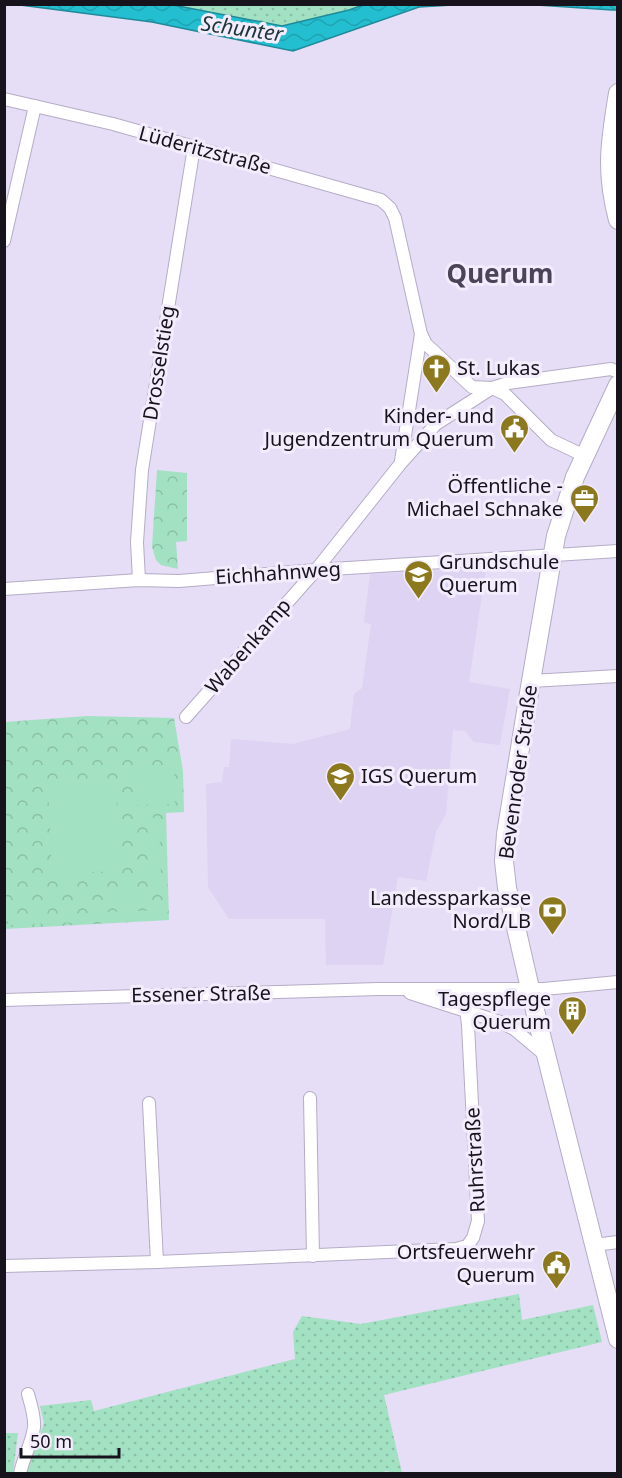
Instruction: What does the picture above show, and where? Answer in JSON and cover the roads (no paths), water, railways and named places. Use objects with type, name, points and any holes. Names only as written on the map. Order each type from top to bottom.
[{"type":"main road","points":[[618,93],[608,164],[610,189],[618,220]]},
{"type":"main road","name":"Bevenroder Straße","points":[[618,385],[568,497],[552,554],[506,834],[504,861],[507,888],[546,1056],[618,1340]]},
{"type":"street","name":"Lüderitzstraße","points":[[4,99],[194,147],[373,196],[386,203],[395,218],[421,334]]},
{"type":"street","points":[[4,241],[35,106]]},
{"type":"street","name":"Drosselstieg","points":[[139,580],[137,542],[142,470],[194,147]]},
{"type":"street","points":[[421,334],[426,344],[472,387],[492,388],[505,394],[551,440],[585,456]]},
{"type":"street","points":[[401,463],[421,334]]},
{"type":"street","points":[[492,388],[508,382],[611,369],[618,372]]},
{"type":"street","name":"Wabenkamp","points":[[186,717],[316,570],[401,463],[436,424],[492,388]]},
{"type":"street","name":"Eichhahnweg","points":[[4,589],[139,580],[179,581],[618,551]]},
{"type":"street","points":[[531,681],[618,676]]},
{"type":"street","name":"Essener Straße","points":[[4,1000],[398,989],[531,990],[618,982]]},
{"type":"street","name":"Essener Straße","points":[[398,989],[500,1022],[536,1046],[546,1056]]},
{"type":"street","name":"Ruhrstraße","points":[[4,1266],[456,1250],[467,1246],[473,1238],[478,1221],[464,990]]},
{"type":"street","points":[[310,1098],[314,1256]]},
{"type":"street","points":[[149,1103],[157,1262]]},
{"type":"street","points":[[594,1245],[618,1242]]},
{"type":"street","points":[[20,1473],[22,1460],[30,1444],[34,1428],[28,1394]]},
{"type":"water","name":"Schunter","points":[[20,5],[173,5],[282,26],[363,5],[452,5],[419,7],[293,51],[152,22]]},
{"type":"water","points":[[537,5],[617,5],[617,10],[612,10]]},
{"type":"place","name":"St. Lukas","points":[[436,394]]},
{"type":"place","name":"Kinder- und Jugendzentrum Querum","points":[[515,454]]},
{"type":"place","name":"Öffentliche - Michael Schnake","points":[[584,524]]},
{"type":"place","name":"Grundschule Querum","points":[[418,600]]},
{"type":"place","name":"IGS Querum","points":[[340,802]]},
{"type":"place","name":"Landessparkasse Nord/LB","points":[[552,936]]},
{"type":"place","name":"Tagespflege Querum","points":[[572,1036]]},
{"type":"place","name":"Ortsfeuerwehr Querum","points":[[556,1290]]},
{"type":"district","name":"Querum","points":[[500,274]]}]
